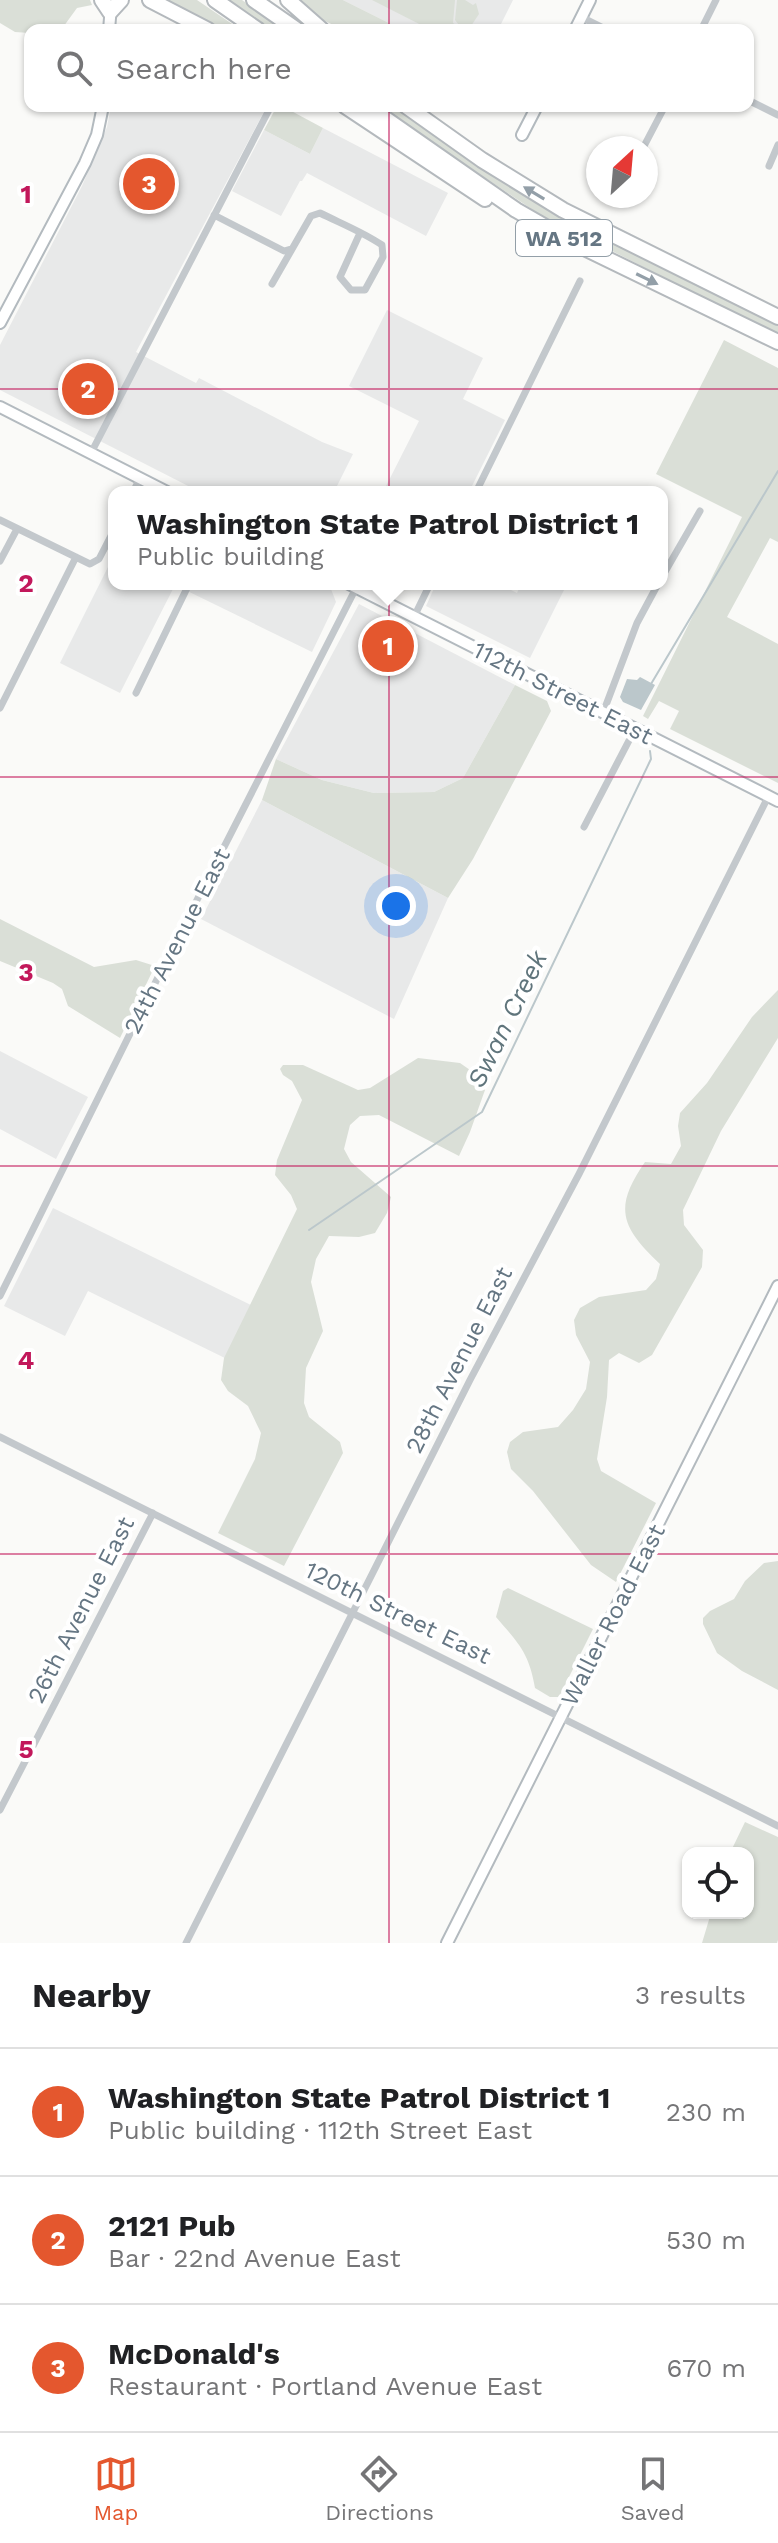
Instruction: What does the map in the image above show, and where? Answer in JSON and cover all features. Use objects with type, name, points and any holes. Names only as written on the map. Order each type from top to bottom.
[{"type":"highway","points":[[108,4],[121,0]]},
{"type":"highway","points":[[215,0],[249,24]]},
{"type":"highway","points":[[254,0],[288,24]]},
{"type":"highway","points":[[288,0],[315,24]]},
{"type":"highway","points":[[151,1],[196,24]]},
{"type":"highway","points":[[354,112],[504,211],[530,226],[570,241]]},
{"type":"highway","name":"WA 512","points":[[376,112],[516,210],[570,241],[778,342]]},
{"type":"highway","name":"WA 512","points":[[414,112],[482,160],[585,222],[778,317]]},
{"type":"highway","points":[[423,112],[482,160]]},
{"type":"main road","points":[[578,24],[590,0]]},
{"type":"main road","points":[[108,4],[109,24]]},
{"type":"main road","points":[[0,323],[85,163],[97,135],[102,112]]},
{"type":"main road","points":[[522,135],[534,112]]},
{"type":"main road","points":[[0,407],[155,486]]},
{"type":"main road","name":"112th Street East","points":[[360,590],[773,799]]},
{"type":"main road","name":"Waller Road East","points":[[447,1943],[778,1286]]},
{"type":"street","points":[[704,24],[716,0]]},
{"type":"street","points":[[581,17],[595,24]]},
{"type":"street","points":[[754,103],[778,115]]},
{"type":"street","points":[[91,453],[268,112]]},
{"type":"street","points":[[649,136],[662,112]]},
{"type":"street","points":[[769,166],[778,145]]},
{"type":"street","points":[[272,284],[311,216],[320,213],[360,233],[379,243],[383,251],[367,288],[360,292],[351,290],[341,281],[341,273],[360,233]]},
{"type":"street","points":[[214,215],[284,251],[291,249]]},
{"type":"street","points":[[479,486],[580,281]]},
{"type":"street","points":[[136,486],[140,478]]},
{"type":"street","points":[[668,567],[700,511]]},
{"type":"street","points":[[0,520],[87,563],[93,563],[100,557],[108,542]]},
{"type":"street","points":[[0,561],[17,529]]},
{"type":"street","points":[[0,708],[76,557]]},
{"type":"street","points":[[136,693],[186,590]]},
{"type":"street","name":"24th Avenue East","points":[[0,1296],[350,590]]},
{"type":"street","points":[[414,617],[427,590]]},
{"type":"street","points":[[603,713],[637,623],[655,590]]},
{"type":"street","points":[[584,827],[635,729]]},
{"type":"street","name":"28th Avenue East","points":[[186,1943],[470,1380],[773,799]]},
{"type":"street","name":"120th Street East","points":[[0,1437],[778,1826]]},
{"type":"street","name":"26th Avenue East","points":[[1,1806],[153,1513]]},
{"type":"shaded area","points":[[0,0],[90,0],[92,5],[77,8],[65,24],[24,24],[24,33],[15,32],[0,23]]},
{"type":"shaded area","points":[[161,0],[197,0],[232,24],[209,24]]},
{"type":"shaded area","points":[[225,0],[242,0],[276,24],[260,24]]},
{"type":"shaded area","points":[[297,0],[343,0],[391,24],[331,24]]},
{"type":"shaded area","points":[[343,0],[513,0],[501,24],[391,24]]},
{"type":"shaded area","points":[[372,0],[455,0],[454,24],[419,24]]},
{"type":"shaded area","points":[[457,0],[473,5],[476,3],[479,14],[472,24],[458,24],[455,20]]},
{"type":"shaded area","points":[[110,112],[264,112],[136,352],[196,383],[199,378],[322,442],[353,454],[337,486],[188,486],[0,390],[0,345],[82,186],[107,127]]},
{"type":"shaded area","points":[[274,112],[293,112],[323,128],[310,154],[264,130]]},
{"type":"shaded area","points":[[387,112],[402,112],[500,180],[577,226],[778,325],[778,335],[539,214]]},
{"type":"shaded area","points":[[323,128],[448,193],[426,236],[307,173],[281,216],[232,191],[264,130],[310,154]]},
{"type":"shaded area","points":[[387,310],[483,358],[463,399],[505,420],[472,486],[386,486],[419,421],[349,386]]},
{"type":"shaded area","points":[[724,340],[778,368],[778,542],[770,538],[727,617],[778,644],[778,783],[670,729],[679,711],[659,701],[648,719],[643,716],[742,517],[656,474]]},
{"type":"shaded area","points":[[108,567],[108,590],[172,590],[120,693],[60,663]]},
{"type":"shaded area","points":[[185,590],[331,590],[336,602],[312,652]]},
{"type":"shaded area","points":[[433,590],[511,590],[517,593],[518,590],[564,590],[530,658],[426,606]]},
{"type":"shaded area","points":[[359,604],[515,685],[463,778],[434,792],[374,793],[322,780],[276,759]]},
{"type":"shaded area","points":[[640,677],[655,685],[641,710],[623,702],[620,697],[627,679],[637,680]]},
{"type":"shaded area","points":[[515,685],[547,701],[551,711],[473,859],[448,898],[262,800],[276,759],[322,780],[374,793],[434,792],[463,778]]},
{"type":"shaded area","points":[[262,800],[448,898],[394,1019],[201,919]]},
{"type":"shaded area","points":[[0,919],[94,967],[136,960],[155,966],[120,1038],[68,1006],[62,989],[53,983],[0,961]]},
{"type":"shaded area","points":[[778,990],[778,1038],[721,1131],[683,1210],[684,1225],[703,1250],[702,1267],[652,1355],[639,1363],[619,1353],[609,1360],[607,1397],[597,1459],[601,1471],[656,1503],[616,1582],[591,1565],[533,1491],[511,1469],[507,1452],[510,1442],[523,1432],[558,1427],[586,1389],[590,1362],[576,1335],[574,1320],[580,1308],[599,1297],[646,1290],[656,1279],[660,1264],[637,1239],[626,1216],[628,1192],[645,1162],[671,1164],[681,1146],[680,1113],[707,1083],[752,1017]]},
{"type":"shaded area","points":[[0,1051],[88,1097],[56,1159],[0,1129]]},
{"type":"shaded area","points":[[418,1058],[460,1063],[480,1077],[485,1090],[459,1156],[379,1115],[360,1116],[350,1125],[344,1149],[351,1162],[391,1197],[387,1213],[375,1233],[359,1237],[329,1236],[316,1259],[311,1282],[323,1331],[306,1368],[304,1403],[309,1417],[340,1442],[343,1453],[284,1566],[218,1533],[255,1459],[261,1433],[248,1406],[228,1391],[221,1380],[224,1358],[297,1209],[291,1195],[275,1175],[277,1160],[302,1100],[292,1081],[280,1069],[283,1065],[303,1065],[358,1090],[370,1088]]},
{"type":"shaded area","points":[[53,1208],[257,1308],[231,1361],[88,1291],[65,1336],[4,1306]]},
{"type":"shaded area","points":[[778,1561],[778,1690],[742,1671],[717,1653],[703,1618],[734,1599],[745,1581],[764,1563]]},
{"type":"shaded area","points":[[508,1588],[593,1629],[559,1697],[550,1697],[535,1688],[526,1657],[496,1617],[503,1591]]},
{"type":"shaded area","points":[[745,1822],[778,1837],[777,1943],[702,1943],[709,1919],[754,1919],[754,1847],[733,1847]]},
{"type":"waterway","name":"Swan Creek","points":[[651,684],[778,471]]},
{"type":"waterway","name":"Swan Creek","points":[[309,1230],[482,1112],[651,759],[650,751]]},
{"type":"place","name":"McDonald's","points":[[149,184]]},
{"type":"place","name":"2121 Pub","points":[[88,389]]},
{"type":"place","name":"Washington State Patrol District 1","points":[[388,646]]}]
